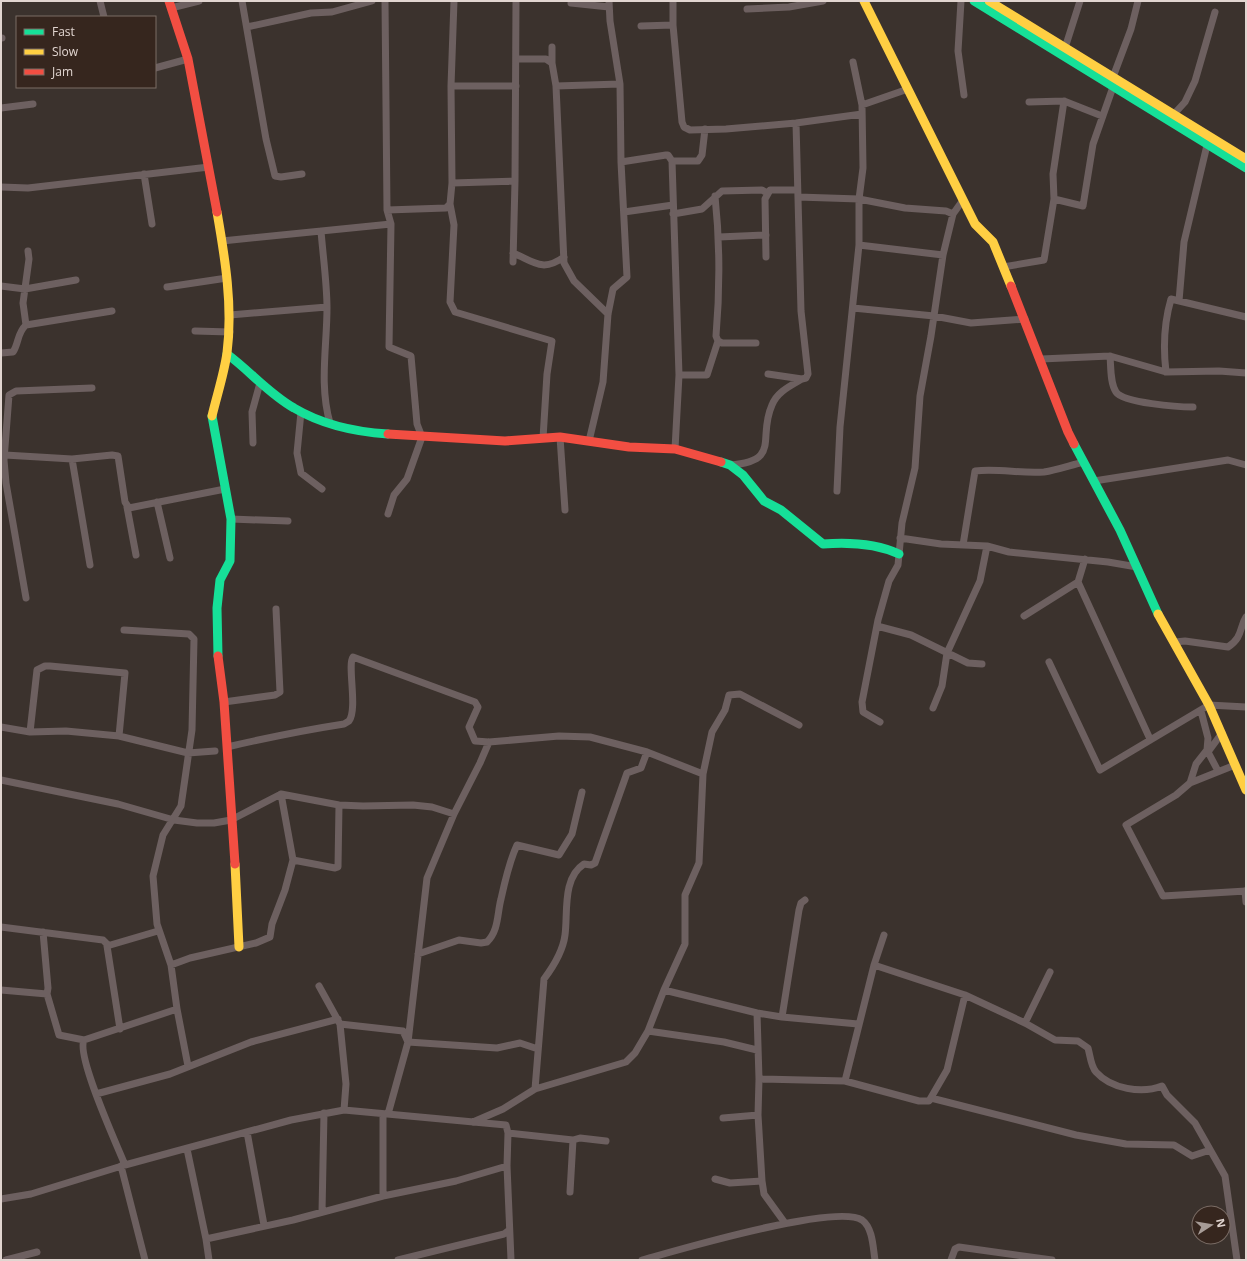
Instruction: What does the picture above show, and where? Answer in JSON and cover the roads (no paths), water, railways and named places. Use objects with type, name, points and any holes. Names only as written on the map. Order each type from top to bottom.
[{"type":"street","points":[[100,1],[104,16]]},
{"type":"street","points":[[199,1],[170,4],[188,59],[209,167],[222,241],[230,315],[230,332],[227,354],[212,416],[231,519],[230,561],[220,580],[217,608],[218,663],[224,702],[231,820],[237,881],[239,947]]},
{"type":"street","points":[[242,1],[266,139],[275,176],[281,178],[302,174]]},
{"type":"street","points":[[247,27],[311,13],[332,12],[372,1]]},
{"type":"street","points":[[385,1],[387,210],[391,224],[389,346],[410,356],[417,424],[422,437],[407,479],[394,495],[388,514]]},
{"type":"street","points":[[454,1],[451,86],[452,183],[450,204],[454,225],[450,302],[455,312],[552,341],[547,374],[543,438]]},
{"type":"street","points":[[513,262],[516,1]]},
{"type":"street","points":[[673,1],[673,25],[682,122],[684,127],[690,130],[796,123],[862,114]]},
{"type":"street","points":[[747,9],[789,7],[823,1]]},
{"type":"street","points":[[864,1],[975,224],[993,242],[1041,359],[1068,432],[1137,567],[1158,614],[1176,642],[1209,705],[1246,790]]},
{"type":"street","points":[[961,1],[958,51],[964,95]]},
{"type":"street","points":[[974,1],[1113,87],[1208,140],[1246,159]]},
{"type":"street","points":[[989,1],[1174,114],[1246,168]]},
{"type":"street","points":[[1065,48],[1080,1]]},
{"type":"street","points":[[1113,77],[1131,29],[1138,1]]},
{"type":"street","points":[[571,3],[609,4],[620,84],[621,162],[626,277],[613,289],[608,314],[603,382],[590,441]]},
{"type":"street","points":[[1174,114],[1185,102],[1194,81],[1215,12]]},
{"type":"street","points":[[641,26],[673,25]]},
{"type":"street","points":[[552,47],[552,63],[556,86],[564,263],[574,281],[608,314]]},
{"type":"street","points":[[156,68],[188,59]]},
{"type":"street","points":[[516,60],[546,59],[552,63]]},
{"type":"street","points":[[837,491],[840,427],[859,245],[859,199],[863,168],[862,105],[852,62]]},
{"type":"street","points":[[556,86],[620,84]]},
{"type":"street","points":[[451,86],[516,86]]},
{"type":"street","points":[[1054,199],[1083,206],[1093,144],[1113,87]]},
{"type":"street","points":[[862,105],[908,89]]},
{"type":"street","points":[[1029,102],[1064,101],[1102,116]]},
{"type":"street","points":[[1003,267],[1044,260],[1054,199],[1053,174],[1064,101]]},
{"type":"street","points":[[1,108],[33,104]]},
{"type":"street","points":[[227,354],[247,369],[260,383],[302,412],[343,428],[383,434],[505,441],[560,437],[629,447],[675,449],[730,465],[748,464],[758,459],[764,452],[772,405],[784,390],[806,378],[808,374],[801,311],[796,123]]},
{"type":"street","points":[[672,161],[698,161],[702,155],[704,129]]},
{"type":"street","points":[[1179,301],[1184,242],[1208,140]]},
{"type":"street","points":[[621,162],[666,155],[668,155],[672,161],[679,375],[675,449]]},
{"type":"street","points":[[1,187],[28,188],[209,167]]},
{"type":"street","points":[[144,174],[152,224]]},
{"type":"street","points":[[452,183],[515,181]]},
{"type":"street","points":[[766,257],[765,199],[767,193],[773,189],[797,193],[859,199],[905,208],[946,210],[953,214]]},
{"type":"street","points":[[673,214],[702,209],[722,190],[762,190],[767,193]]},
{"type":"street","points":[[679,375],[707,375],[718,341],[716,336],[719,302],[719,237],[715,196]]},
{"type":"street","points":[[880,722],[863,712],[862,702],[877,626],[889,581],[898,565],[900,538],[914,468],[920,396],[943,255],[953,214],[963,200]]},
{"type":"street","points":[[387,210],[446,208],[450,204]]},
{"type":"street","points":[[624,212],[673,205]]},
{"type":"street","points":[[222,241],[391,224]]},
{"type":"street","points":[[321,232],[328,307],[323,375],[327,412],[330,423]]},
{"type":"street","points":[[719,237],[766,235]]},
{"type":"street","points":[[859,245],[943,255]]},
{"type":"street","points":[[26,325],[24,303],[29,259],[28,251]]},
{"type":"street","points":[[513,252],[537,265],[551,264],[564,257]]},
{"type":"street","points":[[167,287],[227,278]]},
{"type":"street","points":[[1,286],[25,289],[76,280]]},
{"type":"street","points":[[1166,372],[1163,346],[1167,313],[1171,299],[1246,317]]},
{"type":"street","points":[[230,315],[328,307]]},
{"type":"street","points":[[853,308],[934,316],[971,323],[1024,319]]},
{"type":"street","points":[[1,353],[13,352],[16,347],[18,335],[26,325],[112,311]]},
{"type":"street","points":[[196,331],[230,332]]},
{"type":"street","points":[[718,341],[722,343],[756,343]]},
{"type":"street","points":[[1041,359],[1110,356],[1166,372],[1219,371],[1246,373]]},
{"type":"street","points":[[1110,356],[1113,387],[1117,394],[1126,398],[1173,407],[1193,407]]},
{"type":"street","points":[[768,374],[802,379]]},
{"type":"street","points":[[253,443],[252,412],[260,383]]},
{"type":"street","points":[[26,598],[9,506],[4,445],[5,404],[10,395],[16,392],[92,388]]},
{"type":"street","points":[[302,412],[297,454],[301,473],[322,489]]},
{"type":"street","points":[[560,437],[565,510]]},
{"type":"street","points":[[5,455],[72,459],[112,455],[118,456],[136,555]]},
{"type":"street","points":[[72,459],[90,565]]},
{"type":"street","points":[[1094,481],[1228,460],[1246,465]]},
{"type":"street","points":[[963,545],[976,471],[990,469],[1044,472],[1084,462]]},
{"type":"street","points":[[730,465],[743,475],[764,501],[781,510],[823,544],[845,542],[890,549],[899,554]]},
{"type":"street","points":[[127,507],[225,489]]},
{"type":"street","points":[[157,502],[170,558]]},
{"type":"street","points":[[231,519],[288,521]]},
{"type":"street","points":[[900,538],[941,544],[987,546],[1009,552],[1085,559],[1137,567]]},
{"type":"street","points":[[933,708],[942,686],[947,653],[980,581],[987,546]]},
{"type":"street","points":[[1024,616],[1078,582],[1085,559]]},
{"type":"street","points":[[1078,582],[1150,739]]},
{"type":"street","points":[[224,702],[275,695],[280,692],[276,609]]},
{"type":"street","points":[[1176,642],[1185,641],[1228,647],[1241,635],[1246,617]]},
{"type":"street","points":[[877,626],[911,635],[968,663],[982,664]]},
{"type":"street","points":[[124,630],[192,635],[194,639],[192,730],[181,806],[174,820],[167,827],[163,835],[154,876],[158,931],[171,965],[177,1009],[188,1066]]},
{"type":"street","points":[[226,747],[260,741],[293,732],[344,724],[349,721],[352,715],[351,661],[353,657],[475,702],[478,708],[469,727],[475,741],[488,742],[559,736],[590,737],[647,752],[703,774]]},
{"type":"street","points":[[1049,662],[1100,770],[1209,705],[1246,707]]},
{"type":"street","points":[[30,732],[37,670],[45,666],[50,666],[125,673],[119,736]]},
{"type":"street","points":[[470,1123],[490,1115],[535,1089],[626,1062],[635,1053],[648,1031],[664,990],[685,944],[685,895],[699,863],[703,774],[712,732],[725,710],[729,695],[740,694],[799,725]]},
{"type":"street","points":[[1201,711],[1208,738],[1207,751],[1218,771]]},
{"type":"street","points":[[1,727],[30,732],[66,731],[119,736],[188,753],[216,751]]},
{"type":"street","points":[[1190,783],[1196,764],[1222,733]]},
{"type":"street","points":[[383,1196],[386,1114],[408,1042],[428,878],[454,814],[480,763],[488,742]]},
{"type":"street","points":[[535,1089],[544,979],[555,965],[565,937],[567,892],[578,867],[584,864],[591,865],[595,863],[627,773],[641,768],[647,752]]},
{"type":"street","points":[[1236,765],[1190,783],[1176,795],[1126,825],[1163,896],[1245,891],[1246,902]]},
{"type":"street","points":[[1,780],[118,804],[174,820],[197,823],[214,823],[231,820],[281,794],[339,805],[413,805],[432,807],[454,814]]},
{"type":"street","points":[[418,954],[450,941],[458,940],[481,943],[488,942],[495,932],[500,900],[512,855],[517,845],[559,855],[572,834],[582,792]]},
{"type":"street","points":[[171,965],[190,958],[260,942],[270,937],[272,924],[286,890],[293,860],[281,794]]},
{"type":"street","points":[[293,860],[334,868],[338,867],[339,805]]},
{"type":"street","points":[[782,1018],[799,910],[801,903],[804,900]]},
{"type":"street","points":[[1,927],[103,940],[108,945],[120,1029]]},
{"type":"street","points":[[108,945],[158,931]]},
{"type":"street","points":[[43,932],[48,988],[47,994],[59,1035],[84,1040],[177,1009]]},
{"type":"street","points":[[845,1081],[858,1024],[884,935]]},
{"type":"street","points":[[874,965],[965,995],[1055,1040],[1078,1041],[1088,1048],[1094,1071],[1108,1082],[1134,1090],[1144,1091],[1162,1086],[1167,1095],[1195,1123],[1225,1176],[1237,1260]]},
{"type":"street","points":[[1025,1024],[1050,972]]},
{"type":"street","points":[[319,986],[339,1022],[346,1084],[344,1110]]},
{"type":"street","points":[[1,990],[47,994]]},
{"type":"street","points":[[664,990],[782,1018],[858,1024]]},
{"type":"street","points":[[759,1079],[845,1081],[919,1101],[929,1100],[947,1070],[965,995]]},
{"type":"street","points":[[757,1013],[759,1079],[758,1115],[762,1181],[764,1194],[785,1223]]},
{"type":"street","points":[[96,1094],[170,1074],[251,1042],[339,1022],[403,1032],[408,1042]]},
{"type":"street","points":[[648,1031],[724,1042],[757,1050]]},
{"type":"street","points":[[84,1040],[82,1044],[84,1054],[96,1094],[123,1166],[145,1260]]},
{"type":"street","points":[[408,1042],[497,1048],[520,1043],[538,1049]]},
{"type":"street","points":[[931,1098],[1076,1135],[1126,1144],[1174,1145],[1192,1156],[1210,1150]]},
{"type":"street","points":[[1,1199],[31,1194],[123,1166],[291,1120],[344,1110],[470,1123],[506,1125],[508,1132],[508,1231],[511,1260]]},
{"type":"street","points":[[322,1212],[324,1114]]},
{"type":"street","points":[[723,1118],[758,1115]]},
{"type":"street","points":[[247,1132],[264,1225]]},
{"type":"street","points":[[508,1132],[573,1140],[580,1138],[606,1140]]},
{"type":"street","points":[[570,1192],[573,1140]]},
{"type":"street","points":[[186,1149],[206,1238],[209,1260]]},
{"type":"street","points":[[206,1238],[322,1212],[383,1196],[456,1181],[507,1166]]},
{"type":"street","points":[[715,1179],[730,1183],[762,1181]]},
{"type":"street","points":[[642,1260],[785,1223],[841,1216],[861,1220],[866,1224],[871,1236],[875,1260]]},
{"type":"street","points":[[398,1260],[504,1234],[508,1231]]},
{"type":"street","points":[[951,1260],[955,1249],[959,1247],[1052,1260]]},
{"type":"street","points":[[6,1260],[37,1252]]}]
